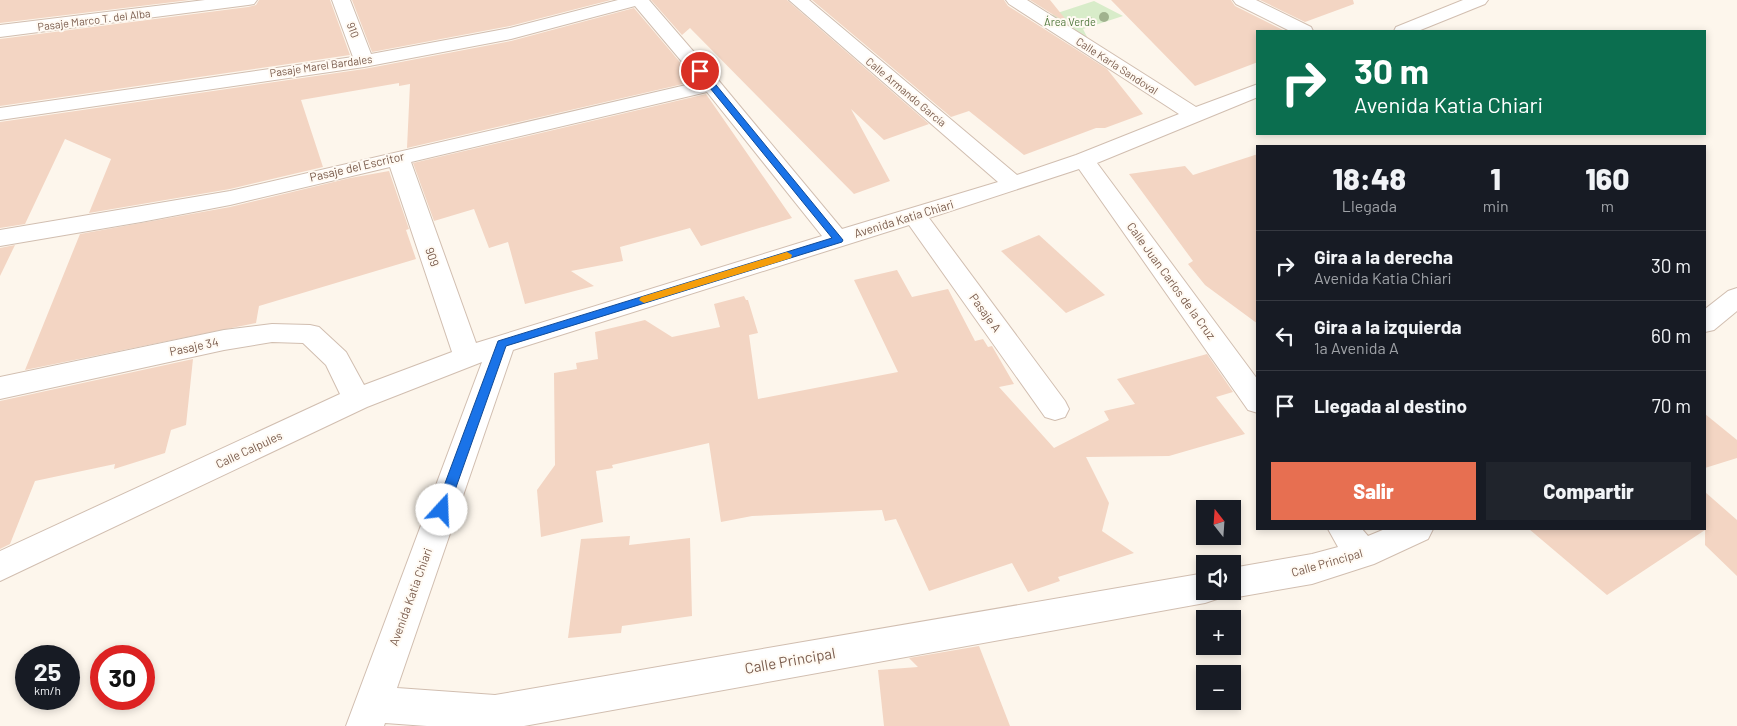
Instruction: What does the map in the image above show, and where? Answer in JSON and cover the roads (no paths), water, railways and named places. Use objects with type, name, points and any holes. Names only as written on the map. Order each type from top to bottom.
[{"type":"street","name":"Pasaje Marco T. del Alba","points":[[0,31],[248,0]]},
{"type":"street","name":"910","points":[[341,0],[364,61]]},
{"type":"street","name":"Pasaje Marel Bardales","points":[[0,114],[364,61],[511,33],[639,0]]},
{"type":"street","points":[[639,0],[712,85],[838,240]]},
{"type":"street","name":"Calle Armando García","points":[[798,0],[1014,184]]},
{"type":"street","name":"Calle Karla Sandoval","points":[[1015,0],[1194,115]]},
{"type":"street","points":[[1242,0],[1302,30]]},
{"type":"street","points":[[1405,30],[1479,0]]},
{"type":"street","name":"Pasaje del Escritor","points":[[0,238],[142,215],[230,198],[712,85]]},
{"type":"street","name":"Avenida Katia Chiari","points":[[369,715],[502,344],[1014,184],[1084,160],[1256,91]]},
{"type":"street","name":"909","points":[[398,158],[467,356]]},
{"type":"street","name":"Calle Juan Carlos de la Cruz","points":[[1084,160],[1249,373],[1256,396]]},
{"type":"street","name":"Pasaje A","points":[[915,216],[1055,409]]},
{"type":"street","name":"Pasaje 34","points":[[0,388],[224,340],[272,332],[310,334],[336,359],[357,399]]},
{"type":"street","name":"Calle Calpules","points":[[0,567],[357,399],[502,344]]},
{"type":"street","name":"Calle Principal","points":[[1241,582],[1312,570],[1353,541],[1412,530]]},
{"type":"street","name":"Calle Principal","points":[[369,715],[494,714],[1196,590]]},
{"type":"park label","name":"Área Verde","points":[[1070,22]]}]
